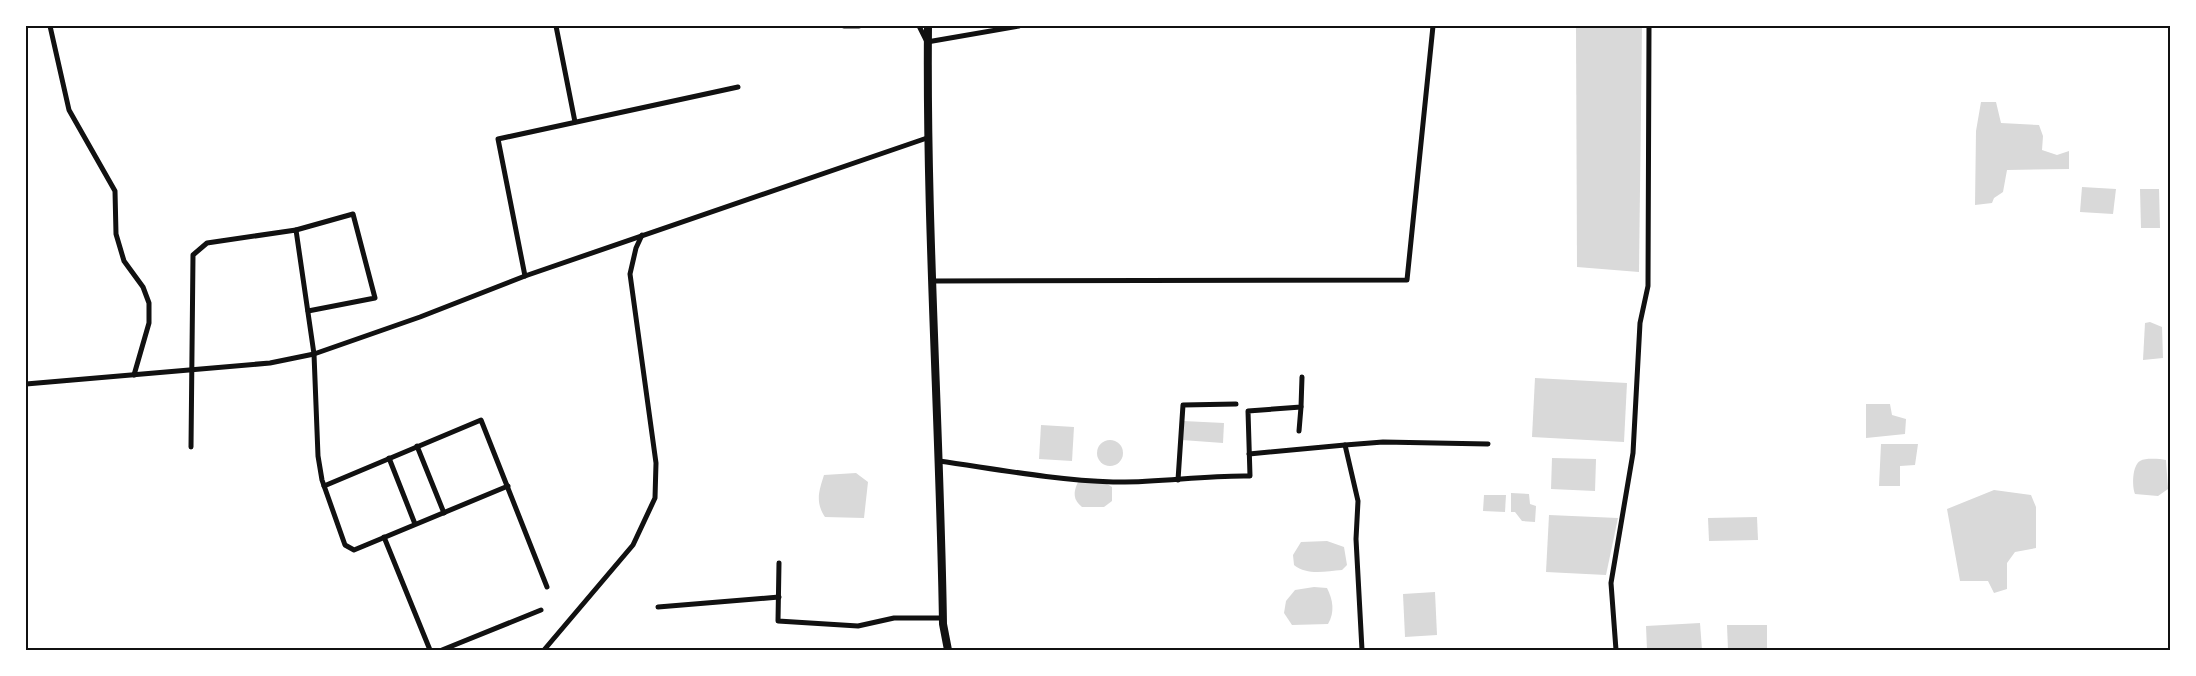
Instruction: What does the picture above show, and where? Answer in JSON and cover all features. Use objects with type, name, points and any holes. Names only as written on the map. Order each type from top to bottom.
[{"type":"main road","points":[[927,26],[927,138],[943,618],[948,651]]},
{"type":"street","points":[[50,26],[69,110],[115,190],[116,234],[124,261],[143,287],[149,303],[148,323],[134,375]]},
{"type":"street","points":[[556,26],[575,122]]},
{"type":"street","points":[[844,26],[860,26]]},
{"type":"street","points":[[919,26],[927,42],[1019,26]]},
{"type":"street","points":[[933,281],[1407,280],[1433,26]]},
{"type":"street","points":[[1616,651],[1611,583],[1633,453],[1640,323],[1648,286],[1649,26]]},
{"type":"street","points":[[525,276],[498,139],[738,87]]},
{"type":"street","points":[[26,384],[190,368],[270,363],[314,354],[420,317],[525,276],[927,138]]},
{"type":"street","points":[[191,447],[190,368],[193,255],[207,243],[296,230],[353,214],[375,298],[308,311]]},
{"type":"street","points":[[296,230],[314,354],[318,456],[324,486],[348,549],[354,550],[508,486]]},
{"type":"street","points":[[544,651],[633,545],[655,498],[656,463],[630,274],[636,248],[642,235]]},
{"type":"street","points":[[1299,431],[1302,377]]},
{"type":"street","points":[[1178,480],[1183,405],[1236,404]]},
{"type":"street","points":[[939,461],[1111,482],[1178,480],[1216,475],[1250,476],[1248,411],[1300,407]]},
{"type":"street","points":[[324,486],[481,420],[548,587]]},
{"type":"street","points":[[1249,453],[1383,442],[1488,444]]},
{"type":"street","points":[[1345,445],[1358,501],[1356,539],[1362,651]]},
{"type":"street","points":[[417,446],[444,513]]},
{"type":"street","points":[[388,458],[415,524]]},
{"type":"street","points":[[384,537],[430,651]]},
{"type":"street","points":[[779,564],[778,621],[858,626],[894,618],[943,618]]},
{"type":"street","points":[[658,607],[779,597]]},
{"type":"street","points":[[442,651],[541,610]]},
{"type":"shaded area","points":[[1576,26],[1642,26],[1639,272],[1577,267]]},
{"type":"shaded area","points":[[1981,102],[1996,102],[2001,123],[2039,125],[2043,136],[2042,150],[2057,155],[2069,151],[2069,169],[2007,170],[2003,192],[1994,198],[1992,203],[1975,205],[1976,131]]},
{"type":"shaded area","points":[[2082,187],[2116,189],[2113,214],[2080,212]]},
{"type":"shaded area","points":[[2140,189],[2159,189],[2160,228],[2141,228]]},
{"type":"shaded area","points":[[2150,322],[2162,327],[2163,358],[2143,360],[2145,323]]},
{"type":"shaded area","points":[[1535,378],[1627,383],[1624,442],[1532,437]]},
{"type":"shaded area","points":[[1866,404],[1890,404],[1892,415],[1906,419],[1905,434],[1866,438]]},
{"type":"shaded area","points":[[1183,421],[1224,423],[1223,443],[1182,440]]},
{"type":"shaded area","points":[[1041,425],[1074,427],[1072,461],[1039,459]]},
{"type":"shaded area","points":[[1110,440],[1119,444],[1123,453],[1119,462],[1110,466],[1101,462],[1097,453],[1101,444]]},
{"type":"shaded area","points":[[1881,444],[1918,444],[1915,465],[1900,466],[1900,486],[1879,486]]},
{"type":"shaded area","points":[[1552,458],[1596,459],[1595,491],[1551,489]]},
{"type":"shaded area","points":[[2144,459],[2166,460],[2168,489],[2158,496],[2135,494],[2133,476],[2137,464]]},
{"type":"shaded area","points":[[856,473],[868,482],[864,518],[825,517],[819,501],[819,491],[824,475]]},
{"type":"shaded area","points":[[1078,482],[1107,484],[1112,487],[1112,501],[1104,507],[1082,507],[1075,496]]},
{"type":"shaded area","points":[[1994,490],[2031,495],[2036,507],[2036,548],[2015,552],[2007,563],[2007,589],[1994,593],[1988,581],[1960,581],[1947,509]]},
{"type":"shaded area","points":[[1511,493],[1529,494],[1530,504],[1536,506],[1535,522],[1522,521],[1515,512],[1511,512]]},
{"type":"shaded area","points":[[1484,495],[1506,495],[1505,512],[1483,511]]},
{"type":"shaded area","points":[[1549,515],[1618,518],[1606,575],[1546,572]]},
{"type":"shaded area","points":[[1757,517],[1758,540],[1709,541],[1708,518]]},
{"type":"shaded area","points":[[1327,541],[1344,547],[1347,565],[1342,570],[1311,572],[1294,565],[1293,555],[1301,542]]},
{"type":"shaded area","points":[[1314,587],[1327,588],[1329,592],[1332,610],[1328,624],[1292,625],[1284,613],[1286,601],[1295,590]]},
{"type":"shaded area","points":[[1435,592],[1437,635],[1405,637],[1403,594]]},
{"type":"shaded area","points":[[1700,623],[1702,650],[1647,650],[1646,626]]},
{"type":"shaded area","points":[[1727,625],[1767,625],[1767,650],[1728,650]]}]
